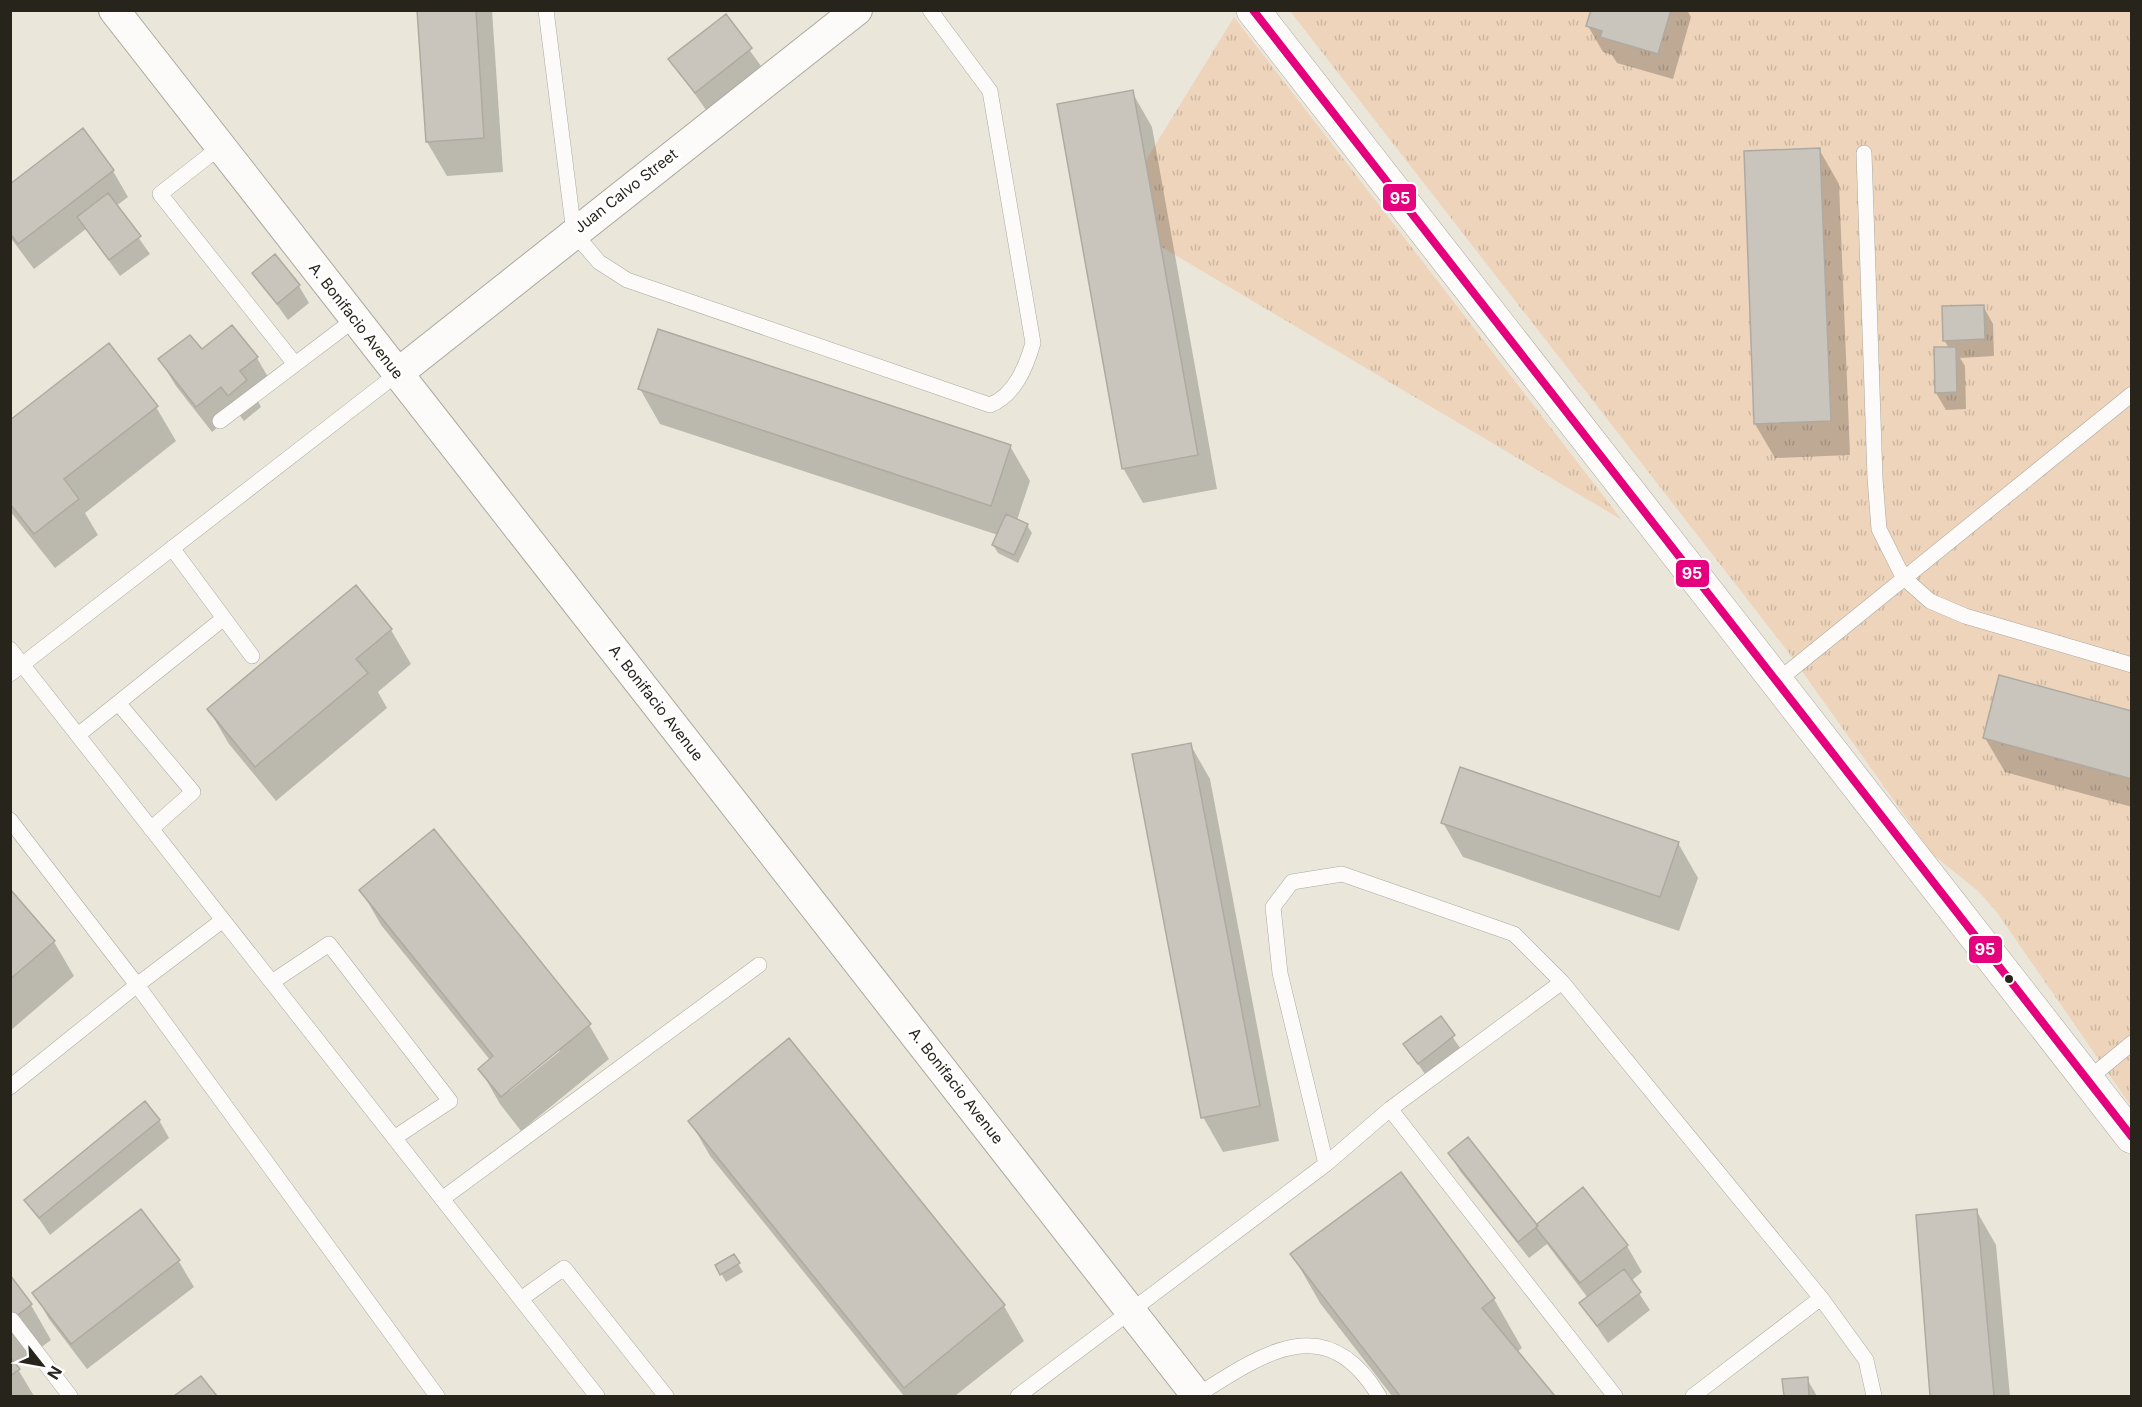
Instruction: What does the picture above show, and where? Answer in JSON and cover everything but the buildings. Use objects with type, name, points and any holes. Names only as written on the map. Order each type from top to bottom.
[{"type":"main road","points":[[1253,10],[2132,1137]]},
{"type":"street","name":"A. Bonifacio Avenue","points":[[114,10],[1197,1396]]},
{"type":"street","name":"Juan Calvo Street","points":[[397,374],[857,10]]},
{"type":"lane","points":[[546,10],[574,233],[599,262],[627,280],[990,405],[1000,401],[1026,366],[1033,343],[990,91],[930,10]]},
{"type":"lane","points":[[220,147],[160,194],[295,364]]},
{"type":"lane","points":[[1864,153],[1879,529],[1903,577],[1930,601],[1965,616],[2132,665]]},
{"type":"lane","points":[[220,421],[354,319]]},
{"type":"lane","points":[[16,669],[397,374]]},
{"type":"lane","points":[[1776,682],[2132,394]]},
{"type":"lane","points":[[172,549],[252,656]]},
{"type":"lane","points":[[78,735],[224,618]]},
{"type":"lane","points":[[10,649],[16,669],[78,735],[597,1396]]},
{"type":"lane","points":[[119,704],[193,792],[152,829]]},
{"type":"lane","points":[[10,820],[136,985],[437,1396]]},
{"type":"lane","points":[[1326,1164],[1280,973],[1273,907],[1293,882],[1342,874],[1514,934],[1562,982],[1821,1298],[1866,1360],[1874,1396]]},
{"type":"lane","points":[[10,1087],[136,985],[223,920]]},
{"type":"lane","points":[[272,982],[329,944],[450,1101],[394,1138]]},
{"type":"lane","points":[[442,1199],[759,965]]},
{"type":"lane","points":[[1018,1396],[1326,1164],[1390,1109],[1562,982]]},
{"type":"lane","points":[[2087,1080],[2132,1043]]},
{"type":"lane","points":[[1390,1109],[1615,1396]]},
{"type":"lane","points":[[521,1299],[564,1268],[666,1396]]},
{"type":"lane","points":[[1693,1396],[1821,1298]]},
{"type":"lane","points":[[12,1320],[70,1396]]},
{"type":"lane","points":[[1197,1396],[1246,1364],[1300,1345],[1326,1347],[1354,1364],[1379,1396]]},
{"type":"green space","points":[[1290,11],[2131,11],[2131,1106],[1996,911],[1978,891],[1932,854],[1789,653]]},
{"type":"green space","points":[[1234,17],[1622,520],[1111,217]]},
{"type":"transit line","name":"95","points":[[1253,10],[2132,1137]]}]
